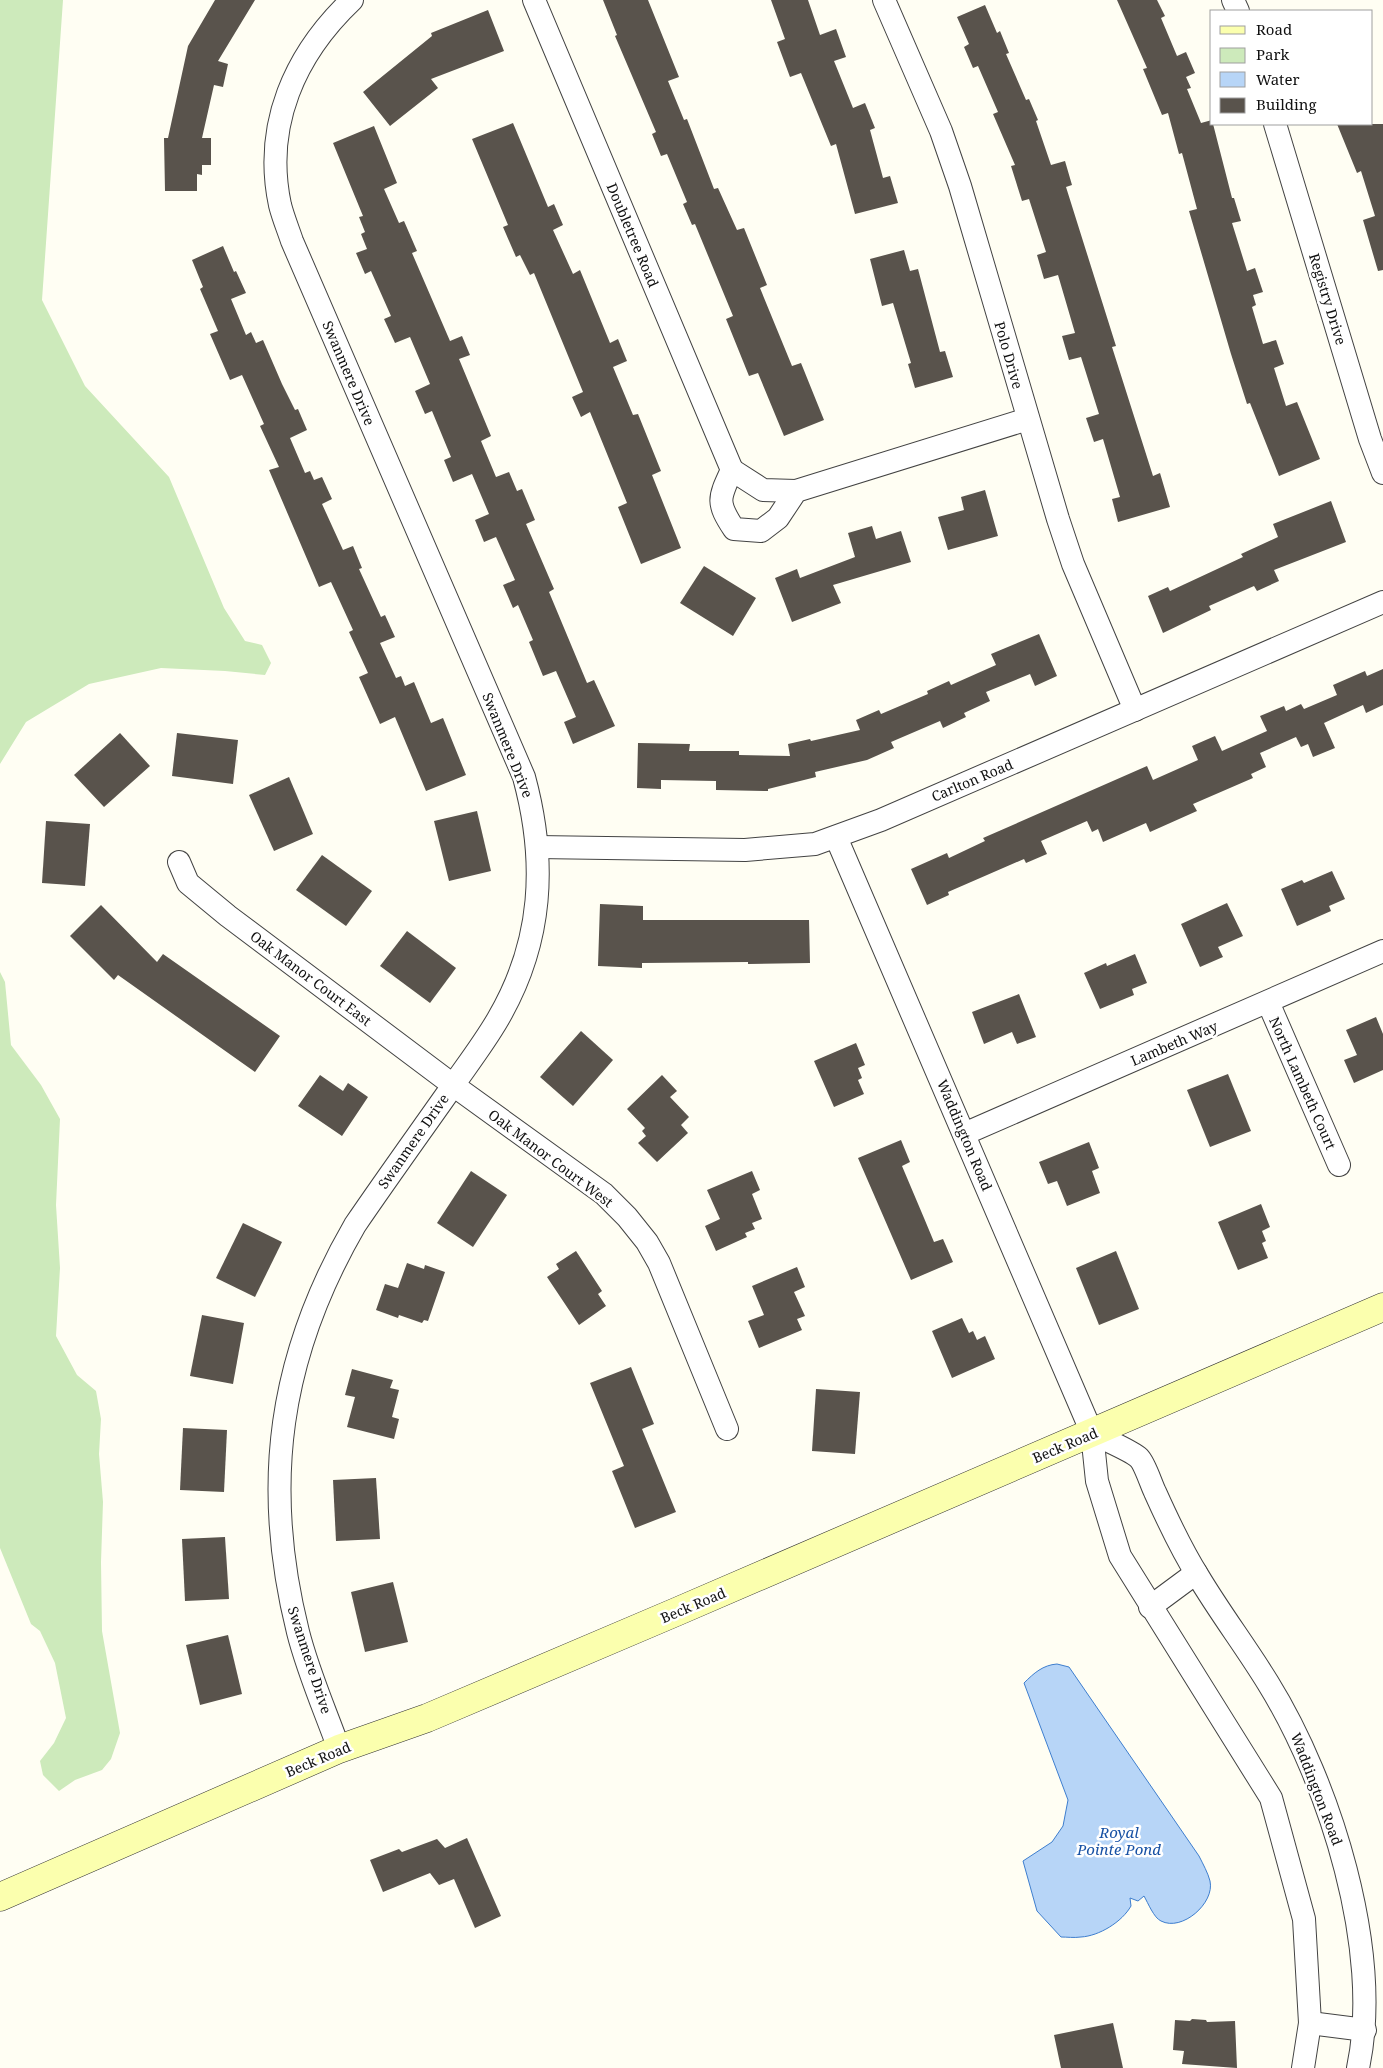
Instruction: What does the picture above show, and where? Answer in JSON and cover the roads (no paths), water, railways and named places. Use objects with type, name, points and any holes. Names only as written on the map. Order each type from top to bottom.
[{"type":"main road","name":"Beck Road","points":[[0,1897],[339,1749],[427,1718],[1383,1307]]},
{"type":"street","name":"Swanmere Drive","points":[[339,1749],[309,1669],[298,1633],[287,1584],[280,1535],[278,1490],[280,1444],[294,1367],[304,1332],[317,1299],[337,1256],[355,1225],[499,1018],[512,993],[522,967],[536,912],[537,847],[533,812],[524,777],[292,242],[280,205],[277,174],[278,136],[289,91],[309,49],[332,19],[352,0]]},
{"type":"street","name":"Doubletree Road","points":[[534,0],[732,470]]},
{"type":"street","name":"Polo Drive","points":[[884,0],[941,131],[960,186],[1028,419],[1073,564],[1135,710]]},
{"type":"street","name":"Registry Drive","points":[[1275,125],[1370,439],[1383,473]]},
{"type":"street","points":[[796,491],[778,518],[762,531],[734,529],[722,510],[722,492],[732,470],[763,490],[796,491],[1028,419]]},
{"type":"street","name":"Carlton Road","points":[[537,847],[745,850],[815,844],[881,820],[1383,602]]},
{"type":"street","name":"Waddington Road","points":[[836,837],[1092,1433],[1097,1481],[1120,1556],[1150,1607],[1272,1798],[1304,1919],[1310,2023],[1303,2068]]},
{"type":"street","name":"Oak Manor Court East","points":[[179,862],[188,883],[228,916],[453,1085]]},
{"type":"street","name":"Lambeth Way","points":[[964,1134],[1383,952]]},
{"type":"street","name":"North Lambeth Court","points":[[1268,1002],[1339,1164]]},
{"type":"street","name":"Oak Manor Court West","points":[[453,1085],[604,1194],[627,1217],[659,1263],[727,1429]]},
{"type":"street","name":"Waddington Road","points":[[1092,1433],[1139,1458],[1179,1545],[1269,1684],[1293,1728],[1320,1790],[1342,1852],[1357,1919],[1364,1992],[1365,2030],[1358,2068]]},
{"type":"street","points":[[1150,1607],[1196,1573]]},
{"type":"street","points":[[1310,2023],[1365,2030]]},
{"type":"water","name":"Royal Pointe Pond","points":[[1057,1664],[1069,1667],[1199,1856],[1210,1881],[1210,1889],[1202,1906],[1187,1919],[1169,1923],[1161,1921],[1154,1914],[1144,1896],[1138,1901],[1130,1898],[1131,1906],[1127,1912],[1116,1923],[1102,1931],[1088,1936],[1061,1937],[1037,1911],[1023,1861],[1052,1842],[1063,1826],[1068,1800],[1024,1683],[1039,1670]]}]
